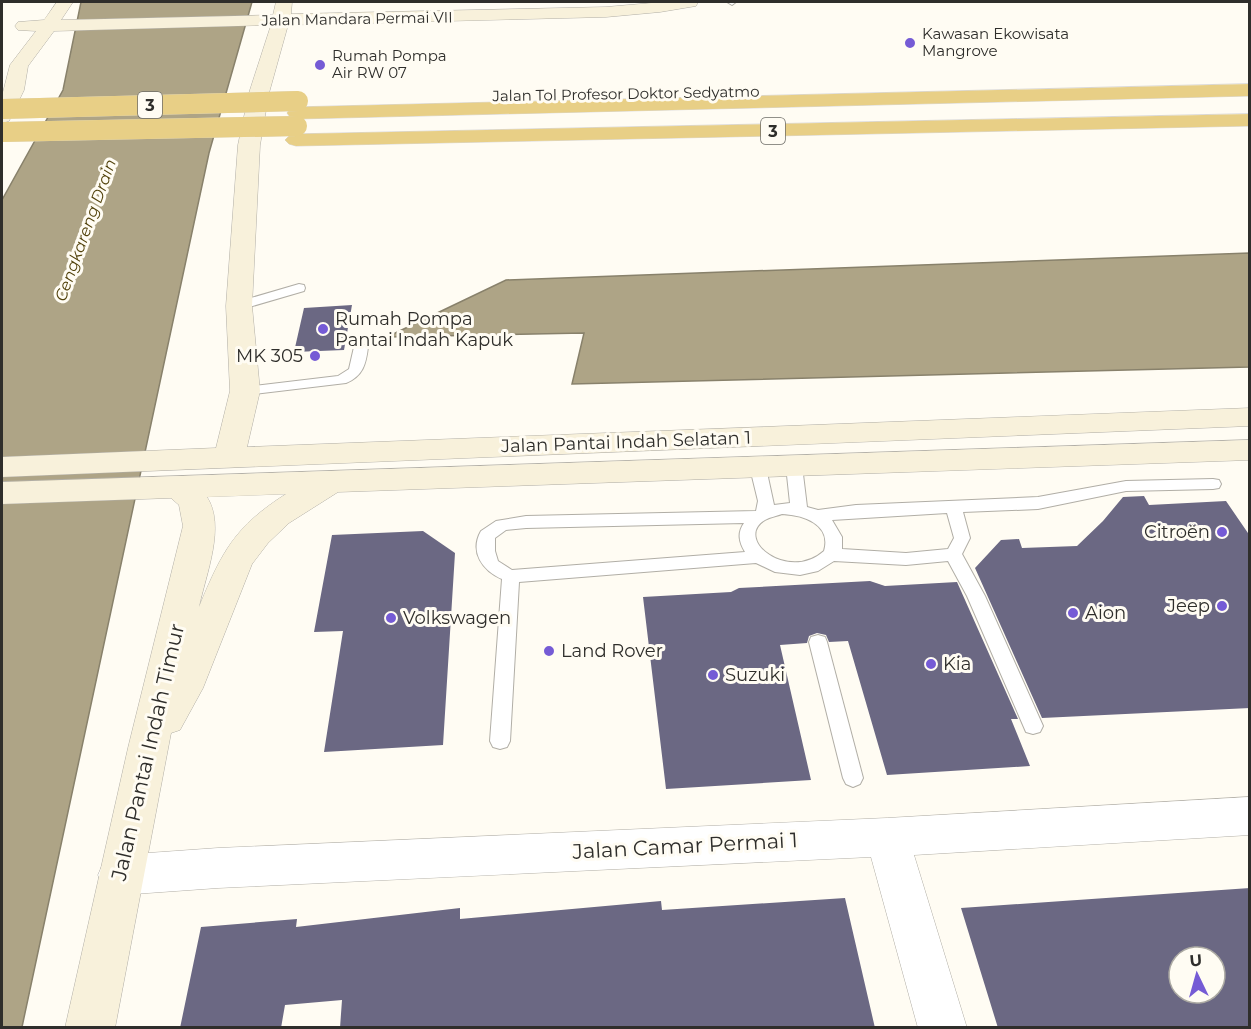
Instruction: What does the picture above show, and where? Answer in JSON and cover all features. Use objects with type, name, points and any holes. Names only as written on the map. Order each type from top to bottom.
[{"type":"highway","name":"Jalan Tol Profesor Doktor Sedyatmo","points":[[2,132],[1250,76]]},
{"type":"highway","name":"Jalan Tol Profesor Doktor Sedyatmo","points":[[2,146],[297,120],[1250,90]]},
{"type":"highway","name":"Jalan Tol Profesor Doktor Sedyatmo","points":[[2,109],[297,120],[1250,102]]},
{"type":"highway","name":"Jalan Tol Profesor Doktor Sedyatmo","points":[[2,118],[1250,120]]},
{"type":"main road","name":"Jalan Mandara Permai VII","points":[[19,65],[12,49],[30,17],[254,16],[283,11],[600,6],[646,2]]},
{"type":"main road","name":"Jalan Mandara Permai VII","points":[[283,11],[314,20],[606,12],[660,8],[690,2]]},
{"type":"main road","points":[[229,458],[246,392],[239,306],[249,145],[258,93],[283,11]]},
{"type":"main road","points":[[2,118],[14,90],[19,65],[62,16]]},
{"type":"main road","points":[[273,48],[290,33],[314,20]]},
{"type":"main road","name":"Jalan Pantai Indah Selatan 1","points":[[2,493],[165,473],[229,458],[1250,417]]},
{"type":"main road","name":"Jalan Pantai Indah Selatan 1","points":[[2,466],[334,480],[758,468],[1250,450]]},
{"type":"main road","name":"Jalan Pantai Indah Timur","points":[[90,1028],[147,748],[200,526],[198,508],[191,496],[165,473]]},
{"type":"main road","points":[[147,748],[184,688],[236,560],[268,522],[291,505],[334,480]]},
{"type":"street","name":"Jalan Camar Permai 1","points":[[120,875],[254,866],[887,837],[1250,816]]},
{"type":"street","points":[[887,837],[943,1028]]},
{"type":"lane","points":[[239,306],[299,288]]},
{"type":"lane","points":[[246,392],[340,380],[354,375],[359,368],[362,347]]},
{"type":"lane","points":[[794,466],[799,509]]},
{"type":"lane","points":[[758,468],[766,501],[761,515],[748,530],[749,544],[760,557],[800,576],[831,555],[835,541],[830,528],[817,516],[799,509],[781,508],[761,515],[526,522],[502,525],[487,536],[485,556],[492,568],[511,576],[760,557]]},
{"type":"lane","points":[[817,516],[1038,503],[1126,486],[1213,484]]},
{"type":"lane","points":[[953,554],[962,537],[954,508]]},
{"type":"lane","points":[[831,555],[906,559],[953,554]]},
{"type":"lane","points":[[953,554],[975,596],[1033,726]]},
{"type":"lane","points":[[501,741],[511,576]]},
{"type":"lane","points":[[818,642],[854,778]]},
{"type":"water","name":"Cengkareng Drain","points":[[81,2],[252,2],[209,153],[22,1027],[2,1028],[2,200],[63,90]]},
{"type":"water","points":[[1249,253],[1249,367],[572,384],[584,333],[387,337],[506,280]]},
{"type":"building","name":"Rumah Pompa Pantai Indah Kapuk","points":[[352,305],[344,350],[294,352],[304,308]]},
{"type":"building","points":[[1144,496],[1149,505],[1226,501],[1250,536],[1250,708],[1042,718],[975,568],[1001,540],[1019,539],[1022,548],[1077,546],[1103,521],[1123,497]]},
{"type":"building","points":[[423,531],[455,553],[443,745],[324,752],[343,631],[314,632],[332,535]]},
{"type":"building","points":[[870,581],[885,586],[957,582],[1018,719],[1011,719],[1030,766],[887,775],[848,641],[829,642],[826,635],[817,633],[809,636],[807,643],[780,645],[811,780],[666,789],[643,597],[731,592],[739,588]]},
{"type":"building","points":[[1250,888],[1250,1028],[998,1028],[961,908]]},
{"type":"building","points":[[845,898],[875,1028],[340,1028],[342,1000],[285,1005],[281,1028],[180,1028],[201,927],[297,919],[296,927],[460,908],[460,919],[661,901],[662,910]]},
{"type":"place","name":"Kawasan Ekowisata Mangrove","points":[[910,43]]},
{"type":"place","name":"Rumah Pompa Air RW 07","points":[[320,65]]},
{"type":"place","name":"Rumah Pompa Pantai Indah Kapuk","points":[[323,329]]},
{"type":"place","name":"MK 305","points":[[315,356]]},
{"type":"place","name":"Citroën","points":[[1222,532]]},
{"type":"place","name":"Jeep","points":[[1222,606]]},
{"type":"place","name":"Aion","points":[[1073,613]]},
{"type":"place","name":"Volkswagen","points":[[391,618]]},
{"type":"place","name":"Land Rover","points":[[549,651]]},
{"type":"place","name":"Kia","points":[[931,664]]},
{"type":"place","name":"Suzuki","points":[[713,675]]}]
